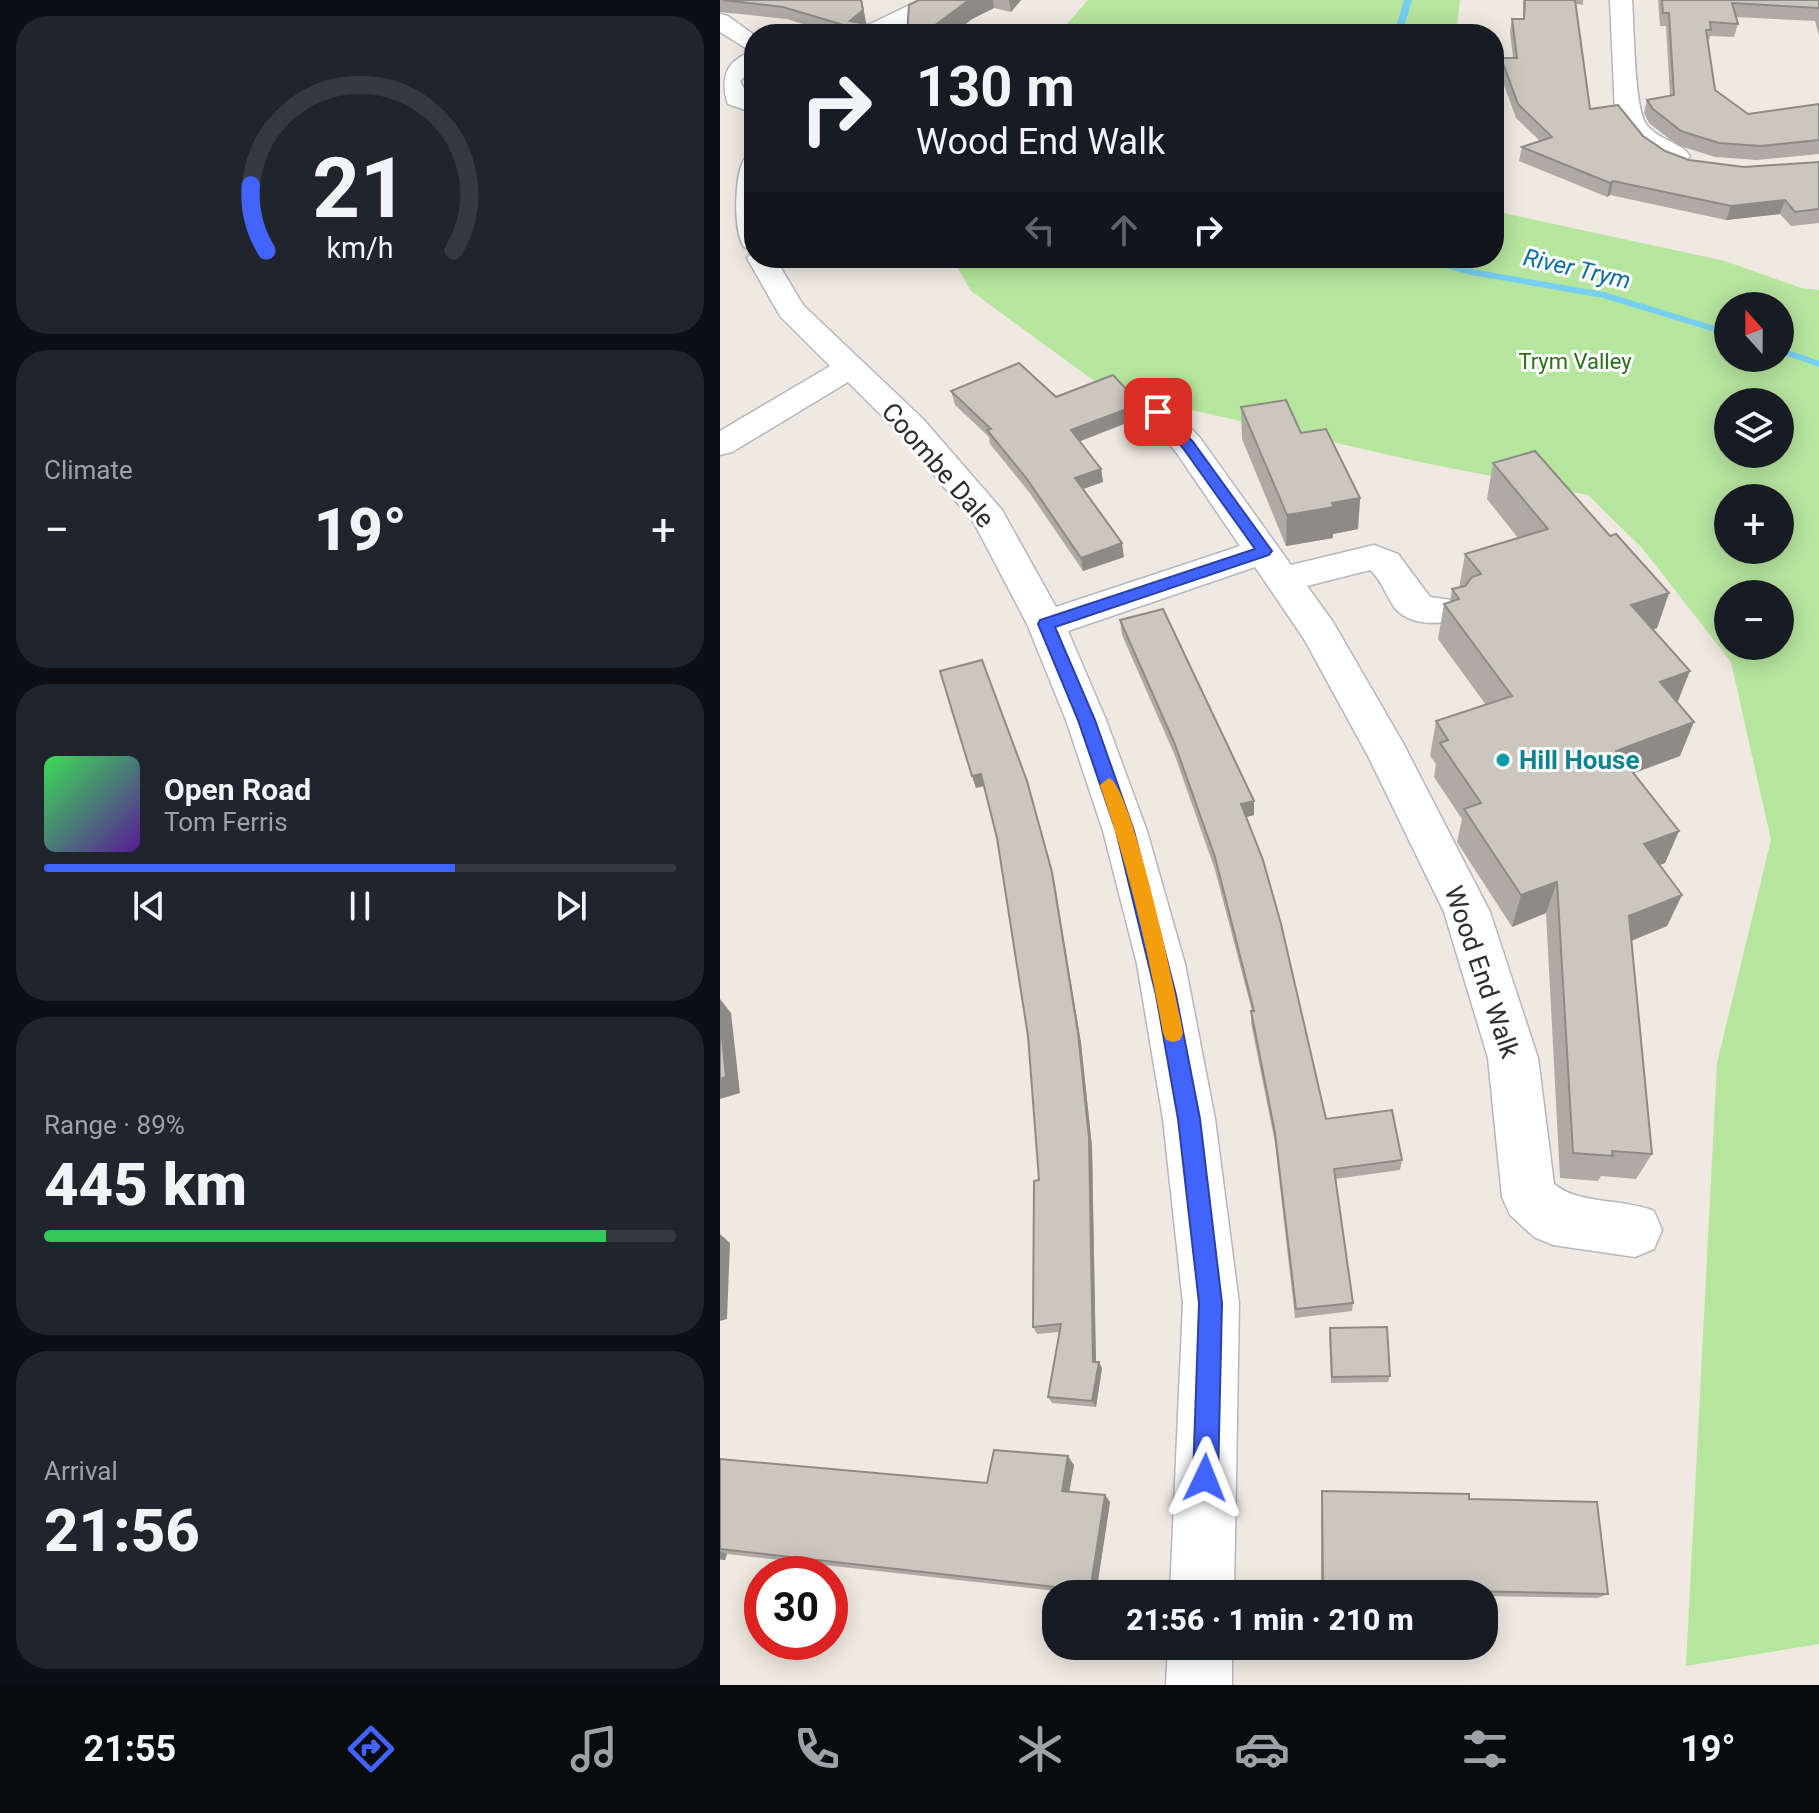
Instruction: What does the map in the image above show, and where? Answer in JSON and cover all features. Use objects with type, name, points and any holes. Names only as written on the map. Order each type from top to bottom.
[{"type":"street","points":[[889,24],[938,0]]},
{"type":"street","points":[[1621,0],[1628,114],[1634,129],[1648,143],[1704,166]]},
{"type":"street","points":[[720,21],[744,39]]},
{"type":"street","points":[[744,64],[724,81],[737,99],[744,102]]},
{"type":"street","name":"Coombe Dale","points":[[767,268],[791,310],[911,426],[989,518],[1046,624],[1086,720],[1125,831],[1161,964],[1189,1119],[1211,1303],[1202,1580]]},
{"type":"street","points":[[720,445],[849,368]]},
{"type":"street","name":"Wood End Walk","points":[[1143,396],[1188,445],[1319,632],[1388,754],[1467,912],[1513,1058],[1529,1197],[1553,1218],[1635,1230]]},
{"type":"street","points":[[1046,624],[1274,565],[1374,557],[1384,561],[1417,610],[1427,613],[1445,610]]},
{"type":"street","points":[[1199,1685],[1200,1660]]},
{"type":"green space","points":[[1088,0],[1460,0],[1457,24],[1067,24]]},
{"type":"green space","name":"Trym Valley","points":[[1504,213],[1725,261],[1801,288],[1819,290],[1819,1644],[1686,1666],[1717,1063],[1771,840],[1729,660],[1794,660],[1794,580],[1714,580],[1714,640],[1643,549],[1588,495],[1420,462],[1108,391],[971,291],[958,268],[1504,268]]},
{"type":"building","points":[[723,0],[861,0],[863,10],[850,21],[866,24],[840,24],[783,7]]},
{"type":"building","points":[[919,0],[969,0],[937,24],[908,24],[909,5]]},
{"type":"building","points":[[1525,0],[1575,0],[1590,109],[1618,105],[1643,136],[1665,151],[1689,160],[1744,167],[1819,162],[1819,209],[1795,212],[1785,200],[1731,206],[1613,181],[1610,183],[1522,147],[1552,137],[1518,104],[1504,66],[1504,58],[1517,58],[1512,19],[1524,19]]},
{"type":"building","points":[[1662,0],[1819,0],[1819,8],[1732,3],[1738,24],[1710,22],[1711,30],[1706,30],[1715,90],[1748,114],[1819,104],[1819,140],[1761,146],[1719,143],[1681,131],[1653,109],[1647,100],[1674,95],[1669,13],[1663,13]]},
{"type":"building","points":[[1019,363],[1056,397],[1113,375],[1140,404],[1071,430],[1101,469],[1075,478],[1122,543],[1081,558],[1027,479],[987,430],[991,429],[951,391]]},
{"type":"building","points":[[1286,400],[1301,433],[1326,429],[1360,498],[1332,503],[1334,507],[1287,515],[1241,407]]},
{"type":"building","points":[[1535,451],[1610,536],[1616,534],[1669,593],[1631,605],[1690,671],[1660,682],[1694,722],[1616,751],[1679,831],[1644,844],[1682,895],[1629,916],[1652,1154],[1612,1151],[1613,1156],[1573,1153],[1557,882],[1521,895],[1464,809],[1481,803],[1440,743],[1448,740],[1436,721],[1512,696],[1444,604],[1459,599],[1452,589],[1465,586],[1472,577],[1481,574],[1465,554],[1548,529],[1493,463]]},
{"type":"building","points":[[1163,609],[1254,801],[1241,804],[1263,860],[1281,924],[1326,1119],[1392,1110],[1402,1160],[1334,1169],[1353,1303],[1296,1309],[1275,1133],[1251,1011],[1254,1011],[1215,857],[1174,742],[1120,620]]},
{"type":"building","points":[[982,660],[1027,781],[1052,872],[1078,1033],[1089,1138],[1093,1362],[1099,1362],[1092,1401],[1048,1397],[1061,1324],[1033,1327],[1034,1181],[1039,1180],[1028,1036],[997,838],[981,774],[972,776],[940,671]]},
{"type":"building","points":[[720,1019],[726,1077],[720,1079]]},
{"type":"building","points":[[1387,1327],[1390,1376],[1332,1377],[1330,1328]]},
{"type":"building","points":[[994,1450],[1068,1456],[1062,1491],[1105,1495],[1092,1580],[1042,1580],[1042,1586],[848,1564],[848,1556],[782,1556],[720,1549],[720,1459],[987,1483]]},
{"type":"building","points":[[1322,1491],[1469,1494],[1469,1499],[1597,1502],[1608,1594],[1498,1592],[1498,1580],[1323,1580]]},
{"type":"waterway","name":"River Trym","points":[[1401,24],[1408,0]]},
{"type":"waterway","name":"River Trym","points":[[1455,268],[1604,295],[1714,329]]},
{"type":"waterway","name":"River Trym","points":[[1794,355],[1819,364]]},
{"type":"slow traffic","points":[[1109,785],[1125,831],[1161,964],[1173,1033]]},
{"type":"place","name":"Hill House","points":[[1503,760]]},
{"type":"route","points":[[1158,412],[1188,445],[1264,551],[1046,624],[1086,720],[1125,831],[1161,964],[1189,1119],[1211,1303],[1205,1478]]}]
